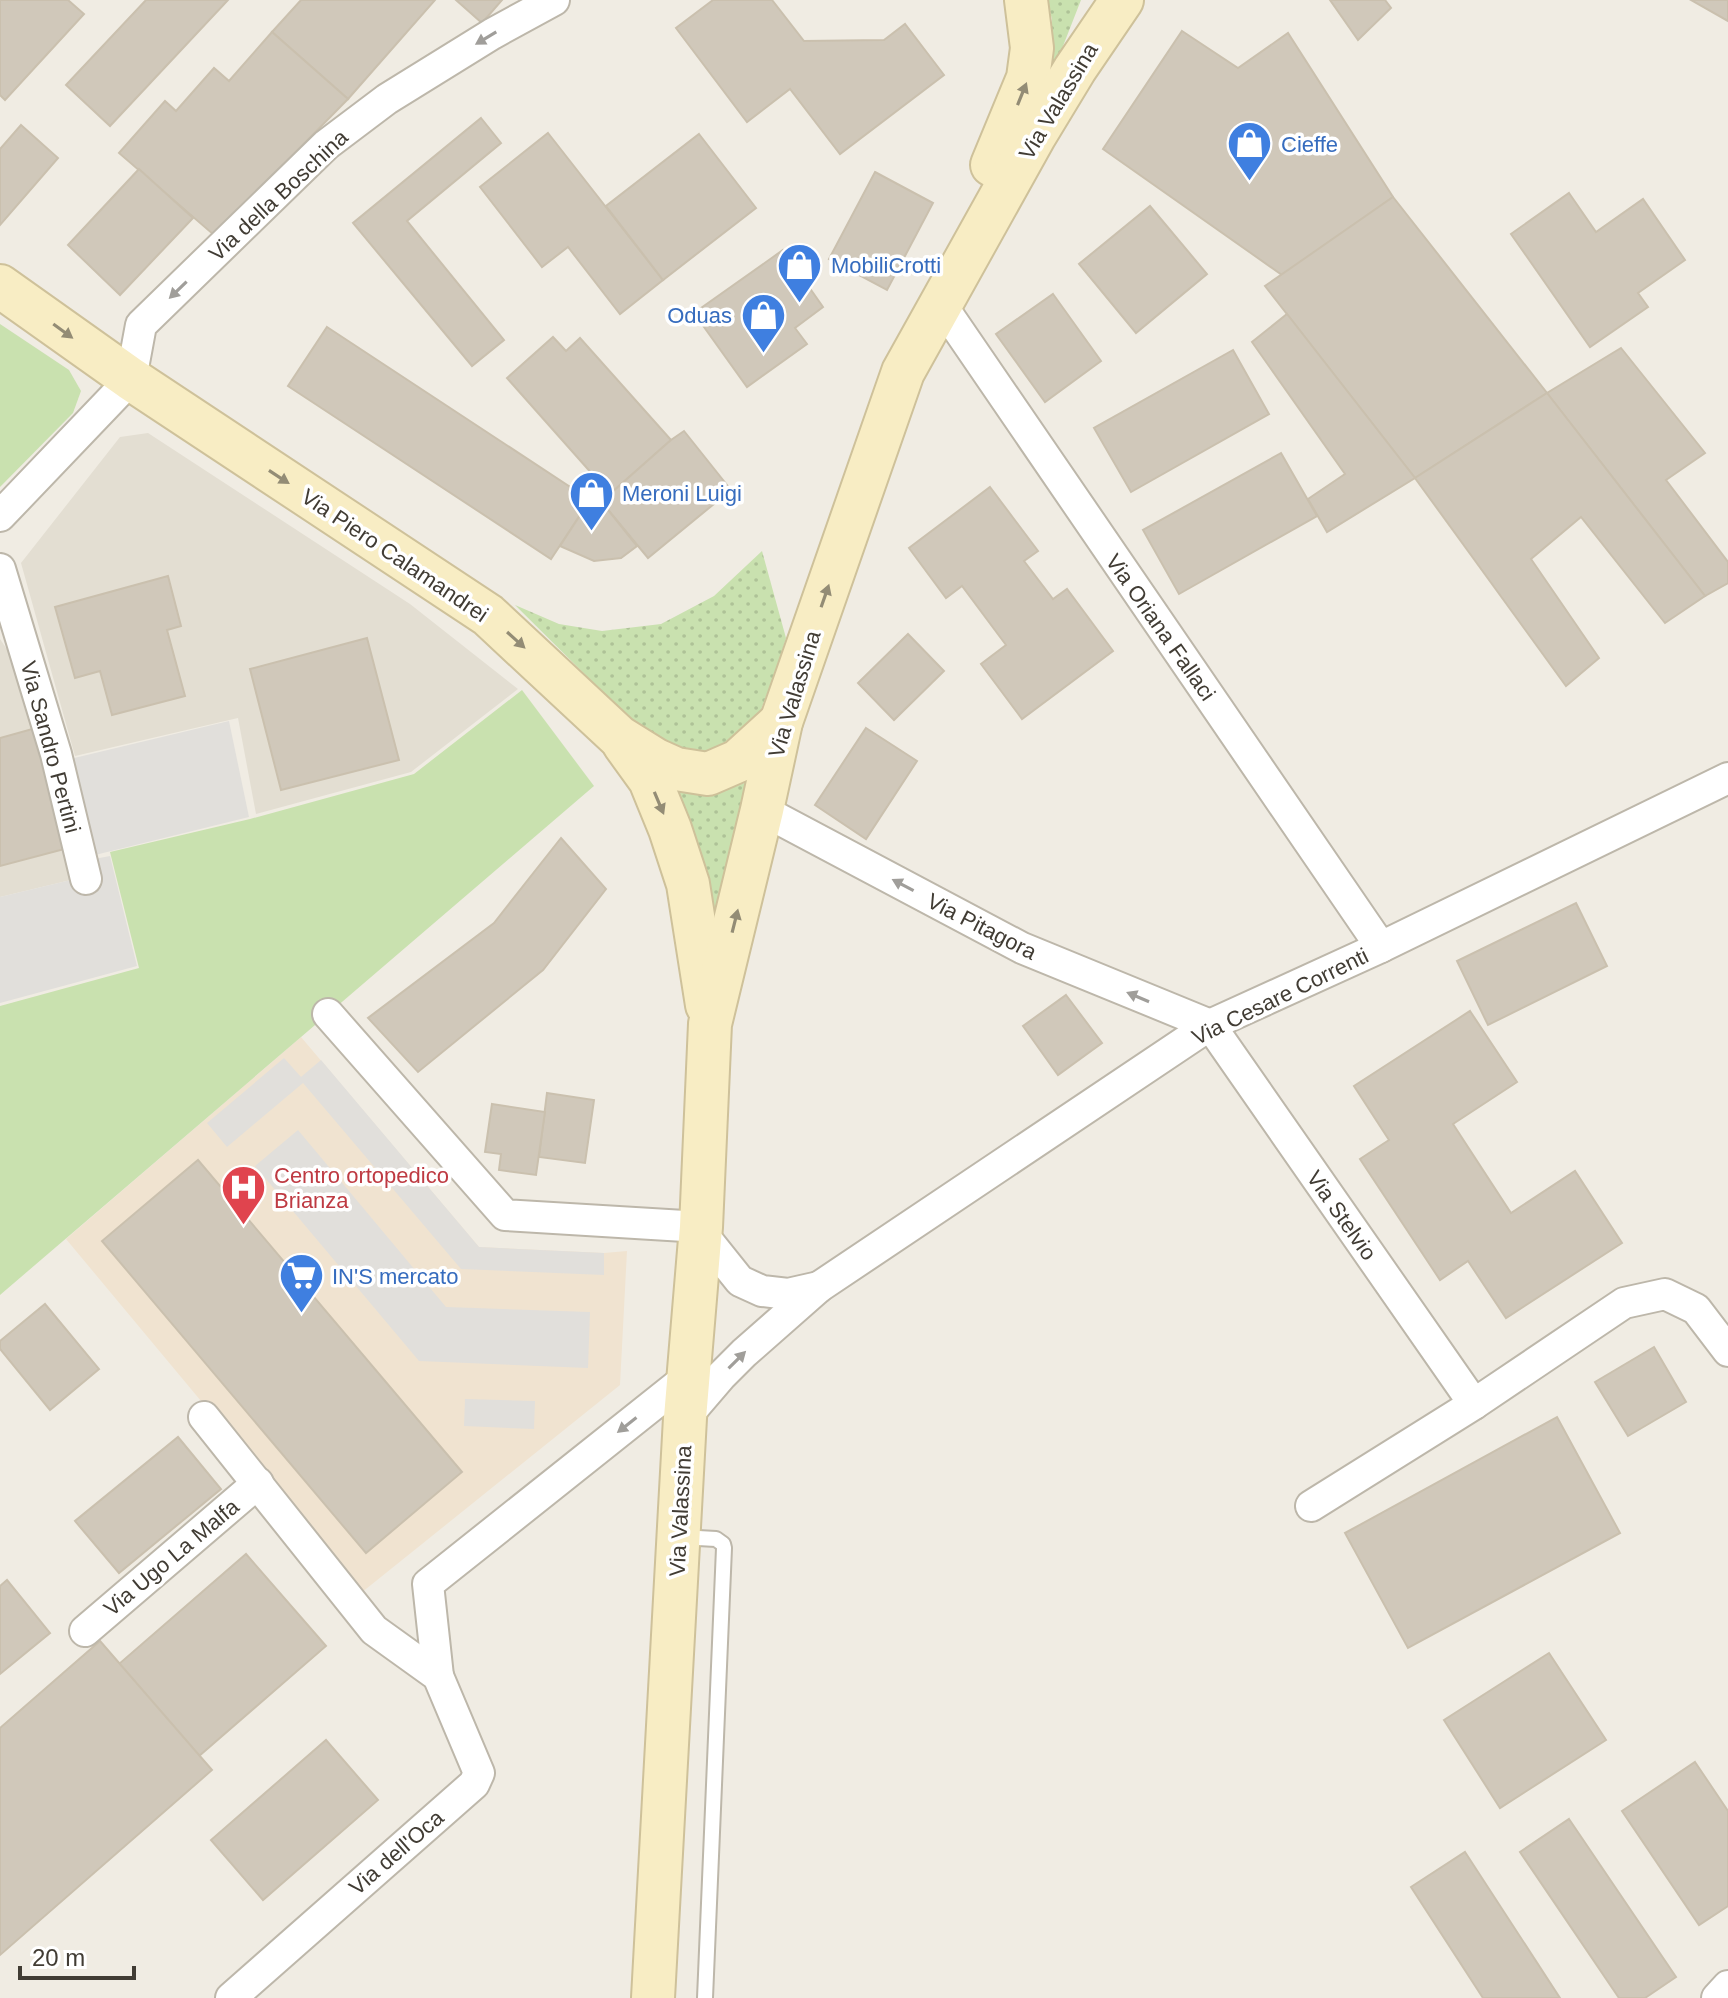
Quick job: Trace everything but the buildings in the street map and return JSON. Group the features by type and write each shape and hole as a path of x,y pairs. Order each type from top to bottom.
{"main road":[{"name":"Via Valassina","path":"653,1998 710,1024 781,722 903,372 1028,78 1032,48 1026,0"},
{"name":"Via Valassina","path":"903,372 1035,135 1122,0"},
{"name":"Via Piero Calamandrei","path":"0,286 131,379 488,615 619,737 676,769 708,774 738,761 781,722"},
{"name":"Via Valassina","path":"619,737 650,780 688,884 710,1024"}],"street":[{"name":"Via della Boschina","path":"131,379 141,325 326,145 400,91 554,0"},
{"name":"Via Oriana Fallaci","path":"942,306 1381,947"},
{"path":"0,516 131,379"},
{"name":"Via Sandro Pertini","path":"0,569 56,754 86,879"},
{"name":"Via Cesare Correnti","path":"685,1418 744,1353 819,1287 1210,1025 1381,947 1728,778"},
{"name":"Via Pitagora","path":"762,810 1022,948 1210,1025"},
{"path":"328,1014 505,1215 700,1229"},
{"name":"Via Stelvio","path":"1210,1025 1474,1404"},
{"name":"Via Cesare Correnti","path":"700,1229 740,1281 762,1291 788,1294 819,1287"},
{"path":"1311,1506 1474,1404 1624,1303 1665,1294 1696,1309 1728,1351"},
{"name":"Via dell'Oca","path":"231,1998 474,1784 479,1773 438,1676 428,1584 688,1377"},
{"name":"Via Ugo La Malfa","path":"204,1417 374,1630 438,1676"},
{"name":"Via Ugo La Malfa","path":"85,1631 258,1483"},
{"path":"1717,1998 1728,1986"}],"lane":[{"path":"678,1537 716,1539 724,1548 705,1998"}],"shaded area":[{"path":"148,433 410,604 518,689 411,772 256,814 238,718 75,756 21,563 120,437"},
{"path":"0,639 12,657 36,728 75,879 0,897"},
{"path":"229,721 249,817 95,855 70,759"},
{"path":"110,856 137,966 0,1003 0,897 75,879 94,859"},
{"path":"301,1037 479,1247 604,1253 627,1251 620,1385 361,1593 66,1239"},
{"path":"284,1058 301,1077 321,1060 479,1247 604,1253 604,1275 461,1269 303,1083 227,1147 207,1123"},
{"path":"298,1130 446,1307 590,1312 588,1368 419,1361 255,1166"},
{"path":"465,1399 535,1401 534,1429 464,1426"}],"green space":[{"path":"1047,0 1081,0 1053,66 1049,63 1052,19"},
{"path":"0,324 69,370 81,391 73,413 0,487"},
{"path":"762,551 786,638 757,720 743,735 705,755 684,755 647,736 515,605 559,624 602,631 661,624 714,596"},
{"path":"522,690 594,786 0,1295 0,1006 139,968 110,852 250,819 414,774"},
{"path":"659,780 695,792 729,789 752,780 714,941"}],"place":[{"name":"Cieffe","path":"1250,183"},
{"name":"MobiliCrotti","path":"800,304"},
{"name":"Oduas","path":"763,354"},
{"name":"Meroni Luigi","path":"591,532"},
{"name":"Centro ortopedico Brianza","path":"243,1227"},
{"name":"IN'S mercato","path":"301,1315"}]}
